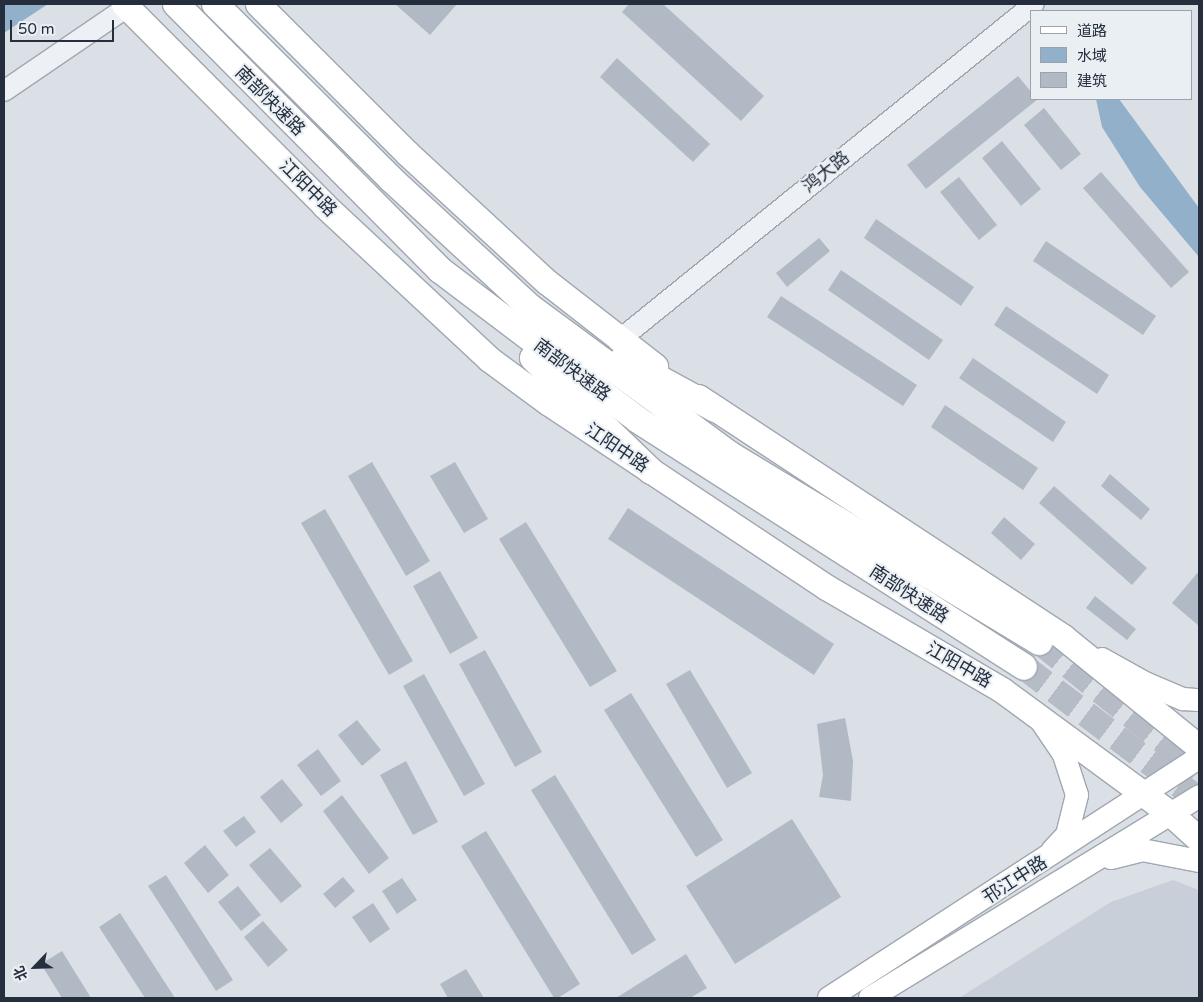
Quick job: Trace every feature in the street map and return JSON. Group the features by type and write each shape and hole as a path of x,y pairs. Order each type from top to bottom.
{"highway":[{"name":"南部快速路","path":"176,4 440,270 638,420 1024,667"},
{"name":"南部快速路","path":"215,4 391,179 531,308 729,454 1052,640"},
{"path":"440,270 651,471"},
{"path":"531,308 715,409"}],"main road":[{"path":"258,4 408,153 547,282 618,341 1052,640 1199,747"},
{"name":"江阳中路","path":"126,5 324,205 489,358 651,471 826,587 1002,690 1172,815 1199,839"},
{"path":"1052,640 1183,699 1199,700"},
{"path":"1037,715 1064,754 1076,794 1067,835 1041,864"},
{"name":"邗江中路","path":"829,998 1041,864 1199,758"},
{"name":"邗江中路","path":"870,998 1086,864 1172,815 1199,796"},
{"path":"1086,864 1142,850 1199,861"}],"street":[{"name":"鸿大路","path":"618,341 1034,4"},
{"path":"4,91 126,5"}],"shaded area":[{"path":"1173,880 1199,890 1199,998 959,998 1111,902"}],"water":[{"path":"4,4 48,4 4,33"},
{"path":"1096,100 1120,100 1199,208 1199,257 1140,187 1102,127"}],"building":[{"path":"395,4 457,4 430,35"},
{"path":"629,4 663,4 764,96 741,121 622,12"},
{"path":"617,58 710,144 693,162 600,77"},
{"path":"1018,76 1030,91 1030,100 1037,100 926,189 907,165"},
{"path":"1044,108 1081,154 1061,170 1024,125"},
{"path":"1002,141 1041,189 1021,206 982,158"},
{"path":"1101,172 1189,272 1171,288 1083,188"},
{"path":"959,177 997,225 979,240 940,192"},
{"path":"876,219 974,287 961,306 864,238"},
{"path":"819,238 830,251 787,287 776,273"},
{"path":"1046,241 1156,316 1143,335 1033,261"},
{"path":"841,270 943,340 929,360 828,290"},
{"path":"781,296 917,385 903,406 767,317"},
{"path":"1006,306 1109,375 1097,394 994,325"},
{"path":"973,358 1066,422 1053,442 959,378"},
{"path":"945,405 1038,468 1023,490 931,427"},
{"path":"372,462 430,561 406,576 348,476"},
{"path":"455,462 488,519 464,533 430,476"},
{"path":"1110,474 1150,509 1141,520 1101,486"},
{"path":"1054,486 1147,568 1132,585 1039,503"},
{"path":"628,508 834,644 814,675 608,539"},
{"path":"325,509 413,661 389,675 301,523"},
{"path":"1004,517 1035,544 1021,560 991,533"},
{"path":"526,522 617,671 590,687 499,539"},
{"path":"440,571 478,638 450,654 413,586"},
{"path":"1199,571 1199,626 1172,603"},
{"path":"1095,596 1136,629 1127,640 1086,608"},
{"path":"485,650 542,752 515,767 459,664"},
{"path":"690,670 752,773 727,788 666,684"},
{"path":"424,674 485,784 464,796 403,686"},
{"path":"631,693 723,840 696,857 604,710"},
{"path":"845,718 853,761 851,801 819,797 823,775 817,724"},
{"path":"357,720 381,750 362,766 338,735"},
{"path":"318,749 341,781 321,796 297,765"},
{"path":"406,761 438,822 413,835 380,775"},
{"path":"555,775 656,940 632,955 531,790"},
{"path":"282,779 303,805 281,823 260,797"},
{"path":"342,795 389,858 369,874 323,811"},
{"path":"244,816 256,832 236,847 223,831"},
{"path":"792,819 841,897 735,964 686,886"},
{"path":"486,831 580,984 558,998 554,998 461,846"},
{"path":"205,845 229,875 208,893 184,863"},
{"path":"270,848 302,886 281,903 249,865"},
{"path":"166,875 233,980 216,991 148,886"},
{"path":"343,877 355,891 335,908 323,894"},
{"path":"402,878 417,900 397,914 382,891"},
{"path":"238,886 261,915 241,931 218,902"},
{"path":"373,903 390,929 370,943 352,917"},
{"path":"120,913 175,998 145,998 99,927"},
{"path":"263,921 288,950 268,967 244,937"},
{"path":"62,951 91,998 62,998 41,964"},
{"path":"686,954 707,988 690,998 616,998"},
{"path":"466,969 484,998 448,998 440,984"}],"tunnel":[{"path":"1040,642 1199,770"},
{"path":"1024,667 1199,800"}]}
